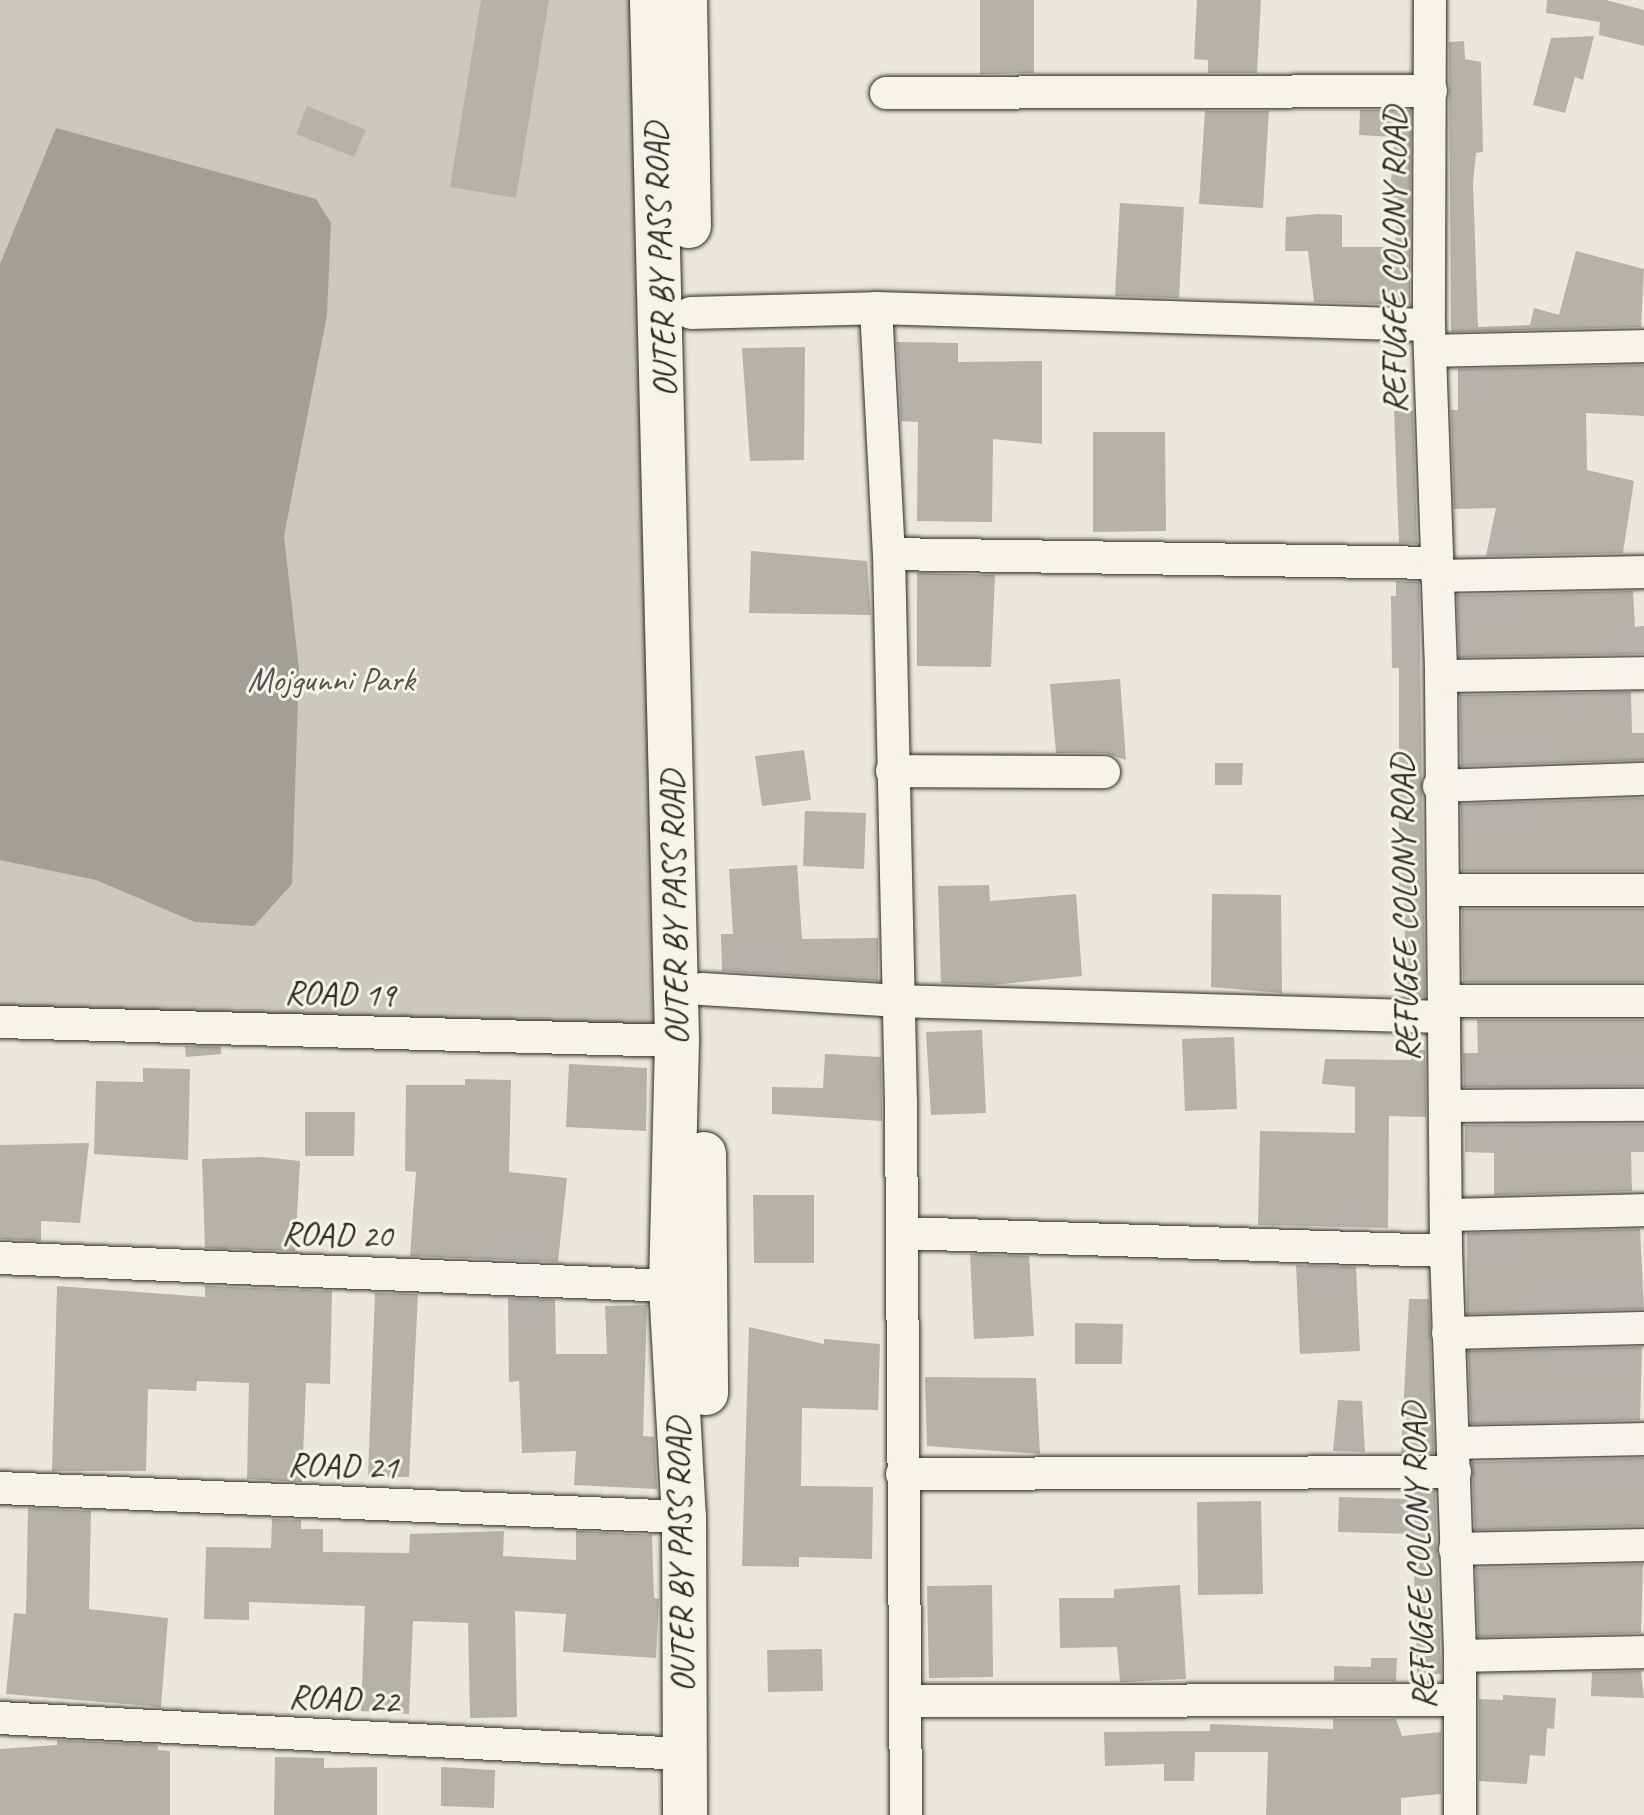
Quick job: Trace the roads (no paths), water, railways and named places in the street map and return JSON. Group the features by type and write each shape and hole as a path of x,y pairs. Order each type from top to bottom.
{"main road":[{"name":"OUTER BY PASS ROAD","path":"652,0 677,1041 671,1286 684,1517 685,1815"},
{"name":"OUTER BY PASS ROAD","path":"685,0 712,1815"}],"street":[{"name":"REFUGEE COLONY ROAD","path":"1430,0 1430,338 1441,676 1439,786 1443,890 1446,1251 1460,1656 1460,1815"},
{"path":"886,93 1431,91"},
{"path":"691,313 876,308 1430,338 1644,346"},
{"path":"876,308 889,554 902,1233 906,1815"},
{"path":"889,554 1644,572"},
{"path":"1441,676 1644,673"},
{"path":"892,771 1104,772"},
{"path":"1439,786 1644,779"},
{"path":"1443,890 1644,890"},
{"path":"702,989 896,1001 1444,1009 1644,1001"},
{"name":"ROAD 19","path":"0,1022 677,1041"},
{"path":"1445,1106 1644,1105"},
{"path":"1446,1215 1644,1210"},
{"path":"902,1233 1446,1251"},
{"name":"ROAD 20","path":"0,1258 671,1286"},
{"path":"1448,1333 1644,1328"},
{"path":"902,1474 1454,1457 1644,1439"},
{"name":"ROAD 21","path":"0,1488 684,1517"},
{"path":"1455,1549 1644,1545"},
{"path":"1460,1656 1644,1652"},
{"path":"907,1701 1460,1700"},
{"name":"ROAD 22","path":"0,1718 683,1754"}],"park label":[{"name":"Mojgunni Park","path":"331,680"}]}
